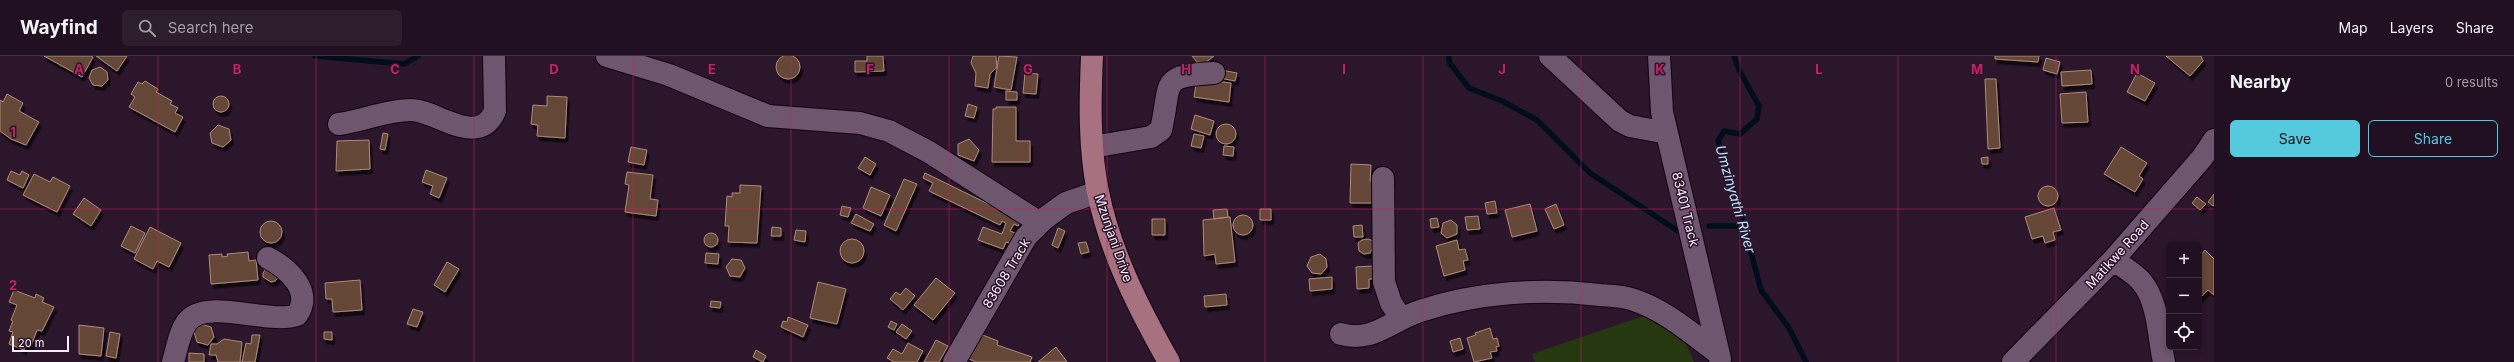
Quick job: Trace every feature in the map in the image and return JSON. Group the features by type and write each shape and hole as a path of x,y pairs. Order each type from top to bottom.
{"main road":[{"name":"Mzunjani Drive","path":"1092,56 1092,147 1098,192 1106,223 1142,315 1169,362"}],"street":[{"path":"339,124 410,110 423,111 460,128 485,123 491,118 495,111 494,56"},
{"path":"607,56 669,75 768,116 860,123 889,131 929,152 1040,223"},
{"path":"1550,56 1620,121 1630,126 1667,133"},
{"name":"83401 Track","path":"1659,56 1662,112 1720,357"},
{"path":"1092,147 1151,137 1161,130 1167,90 1171,81 1178,76 1188,74 1214,74"},
{"name":"Matikwe Road","path":"2013,362 2113,260 2202,158 2214,140"},
{"path":"1382,178 1384,282 1391,303 1401,318"},
{"name":"83608 Track","path":"954,362 1026,238 1040,223 1066,203 1098,192"},
{"path":"173,362 182,331 188,320 198,315 212,310 282,318 297,315 302,300 298,284 283,266 268,258"},
{"path":"2113,260 2140,279 2144,285 2156,316 2164,362"},
{"path":"1341,334 1354,338 1373,335 1401,318 1420,310 1468,299 1499,294 1570,292 1633,299 1655,309 1720,357"}],"green space":[{"path":"1670,307 1694,362 1535,362 1532,354"}],"building":[{"path":"788,55 797,58 800,67 797,76 788,79 779,76 776,67 779,58"},
{"path":"44,56 91,56 93,57 82,77"},
{"path":"96,56 127,56 117,71"},
{"path":"867,56 883,56 884,71 855,72 855,61 867,61"},
{"path":"973,56 996,56 997,67 990,74 988,88 975,86 976,73 971,63"},
{"path":"999,56 1017,57 1011,90 994,87"},
{"path":"1192,56 1214,56 1205,63 1197,62"},
{"path":"1995,56 2039,56 2038,62 1995,59"},
{"path":"2166,56 2201,56 2203,61 2190,76"},
{"path":"2046,58 2060,62 2057,74 2043,70"},
{"path":"100,67 107,72 108,80 102,86 93,85 89,78 92,70"},
{"path":"1221,70 1237,73 1235,81 1220,78"},
{"path":"2091,70 2092,84 2062,86 2061,72"},
{"path":"1025,73 1038,74 1036,94 1023,93"},
{"path":"2137,73 2155,83 2145,101 2127,92"},
{"path":"1197,79 1231,83 1229,102 1194,97"},
{"path":"1985,79 1996,79 2000,148 1988,149"},
{"path":"145,81 158,89 156,92 172,101 170,104 178,108 175,113 183,117 175,132 129,107 135,97 131,94 138,82 142,84"},
{"path":"1006,91 1017,92 1017,100 1006,100"},
{"path":"2086,92 2088,122 2062,123 2060,94"},
{"path":"7,94 23,103 19,111 39,122 26,145 11,139 0,131 0,100 3,102"},
{"path":"218,96 224,96 229,101 227,110 224,112 218,112 213,107 213,101"},
{"path":"547,96 567,97 565,138 537,136 538,125 531,124 533,105 547,106"},
{"path":"968,104 977,107 974,118 965,116"},
{"path":"996,107 1016,107 1016,141 1030,141 1030,162 992,162 993,109 996,109"},
{"path":"1195,115 1214,121 1210,135 1191,129"},
{"path":"1226,124 1233,127 1236,134 1233,141 1226,144 1219,141 1216,134 1219,127"},
{"path":"218,125 229,129 231,140 223,147 212,143 210,133"},
{"path":"383,133 388,134 385,150 380,149"},
{"path":"1194,134 1204,136 1201,148 1191,146"},
{"path":"969,139 979,150 974,161 958,155 958,144"},
{"path":"369,140 370,169 336,171 337,141"},
{"path":"1224,146 1234,147 1233,156 1223,155"},
{"path":"631,147 647,150 644,165 628,162"},
{"path":"2121,147 2147,163 2139,176 2143,179 2135,192 2104,174"},
{"path":"865,157 876,164 870,175 858,168"},
{"path":"1988,157 1988,164 1982,164 1981,158"},
{"path":"1351,164 1371,165 1370,181 1374,181 1373,203 1350,203"},
{"path":"426,170 447,178 439,198 430,194 433,186 422,182"},
{"path":"11,171 20,175 22,171 29,175 23,188 7,180"},
{"path":"627,172 653,175 650,199 658,200 656,216 625,212 629,185 625,184"},
{"path":"925,173 1021,220 1018,226 1014,224 1010,231 1015,233 1011,244 1006,242 1003,249 978,240 983,227 1002,234 1006,223 1002,221 1000,225 929,191 933,183 923,178"},
{"path":"34,174 50,182 53,177 70,186 57,212 23,195"},
{"path":"904,179 917,184 896,231 884,225"},
{"path":"740,185 761,186 757,243 728,242 729,226 725,226 727,196 732,197 732,193 740,193"},
{"path":"2044,186 2052,186 2058,192 2058,200 2052,206 2044,206 2038,200 2038,192"},
{"path":"871,187 890,195 881,216 863,208"},
{"path":"2214,194 2214,205 2213,206 2208,202"},
{"path":"2197,197 2206,204 2200,210 2192,203"},
{"path":"84,198 101,210 91,226 73,214"},
{"path":"1495,201 1497,213 1487,214 1485,203"},
{"path":"1530,204 1537,231 1512,237 1505,210"},
{"path":"1556,204 1564,225 1554,229 1545,209"},
{"path":"842,206 851,208 848,217 840,215"},
{"path":"2054,208 2061,230 2053,232 2055,240 2045,243 2043,236 2032,239 2025,217"},
{"path":"1227,209 1228,217 1214,219 1213,210"},
{"path":"1260,209 1271,209 1271,220 1260,220"},
{"path":"856,214 874,224 870,231 851,223"},
{"path":"1243,215 1250,218 1253,225 1250,232 1243,235 1236,232 1233,225 1236,218"},
{"path":"1478,216 1480,229 1467,230 1465,217"},
{"path":"1230,217 1235,262 1216,264 1215,254 1204,256 1203,220"},
{"path":"1437,218 1439,227 1431,228 1430,219"},
{"path":"1152,219 1165,219 1165,235 1152,235"},
{"path":"1451,220 1457,225 1457,234 1447,238 1441,233 1443,223"},
{"path":"271,221 279,224 282,232 279,240 271,243 263,240 260,232 263,224"},
{"path":"1362,225 1363,237 1354,237 1353,226"},
{"path":"131,226 145,233 135,253 121,246"},
{"path":"150,227 181,243 169,267 157,261 153,269 134,259"},
{"path":"772,227 781,228 781,236 771,236"},
{"path":"1058,228 1065,231 1058,248 1052,245"},
{"path":"796,230 806,231 805,242 794,240"},
{"path":"711,233 716,235 718,240 716,245 711,247 706,245 704,240 706,235"},
{"path":"852,239 861,242 864,251 861,260 852,263 843,260 840,251 843,242"},
{"path":"1368,239 1376,242 1370,253 1364,254 1359,251 1358,243 1362,240"},
{"path":"1457,240 1459,250 1465,249 1468,260 1463,261 1465,270 1444,276 1436,246"},
{"path":"1086,242 1089,252 1081,254 1078,243"},
{"path":"2205,250 2214,259 2214,295 2208,290 2202,296 2202,254"},
{"path":"248,252 249,261 256,260 258,280 211,284 209,255 222,254 222,257 228,256 227,254"},
{"path":"706,253 719,254 718,264 705,263"},
{"path":"1320,254 1326,259 1327,267 1321,274 1312,273 1307,266 1311,257"},
{"path":"732,259 741,260 745,268 740,277 730,276 726,267"},
{"path":"447,262 459,269 445,292 434,285"},
{"path":"268,266 278,278 275,281 271,282 263,277 263,273"},
{"path":"1373,266 1374,279 1369,279 1369,288 1357,289 1356,267"},
{"path":"1332,277 1332,289 1310,291 1309,279"},
{"path":"936,278 955,293 933,320 914,305"},
{"path":"360,280 362,310 333,312 332,299 326,299 325,283"},
{"path":"818,282 846,289 837,324 810,318"},
{"path":"906,288 915,296 903,310 890,299 896,292 900,295"},
{"path":"14,290 35,298 36,294 44,298 42,302 54,307 42,331 37,330 31,346 26,344 24,350 9,344 13,332 9,331 13,321 11,320 17,305 9,302"},
{"path":"1226,294 1227,305 1205,307 1204,296"},
{"path":"711,301 721,302 720,308 710,307"},
{"path":"413,309 423,312 417,327 407,324"},
{"path":"788,317 808,325 803,337 781,327 783,321 787,322"},
{"path":"891,321 897,324 894,330 888,327"},
{"path":"201,324 211,327 214,337 208,345 197,342 194,332"},
{"path":"902,324 912,331 906,339 896,332"},
{"path":"79,325 104,328 101,356 79,354"},
{"path":"1490,328 1493,339 1497,338 1499,346 1496,347 1497,351 1490,352 1492,358 1474,362 1467,338 1476,335 1475,333"},
{"path":"110,332 120,334 116,358 106,356"},
{"path":"324,332 332,332 332,340 324,339"},
{"path":"980,334 998,341 997,345 1032,357 1030,362 976,362 969,359"},
{"path":"252,335 260,335 255,362 242,362 246,343 251,344"},
{"path":"1460,338 1463,349 1453,352 1450,341"},
{"path":"224,339 242,342 240,362 218,362 216,355 209,355 211,344 217,344"},
{"path":"936,340 948,346 939,362 924,362"},
{"path":"908,343 923,351 917,362 894,362 887,358 893,349 902,354"},
{"path":"1056,347 1067,362 1038,362"},
{"path":"756,350 766,356 763,362 753,357"},
{"path":"189,353 204,354 204,362 189,362"}],"waterway":[{"path":"315,56 404,64 418,56"},
{"path":"1449,56 1449,62 1469,88 1502,101 1537,120 1590,173 1681,233"},
{"name":"Umzinyathi River","path":"1734,56 1739,70 1759,106 1757,119 1740,134 1724,131 1718,141 1740,211 1761,290 1789,328 1806,362"},
{"path":"1709,226 1744,226"}]}
